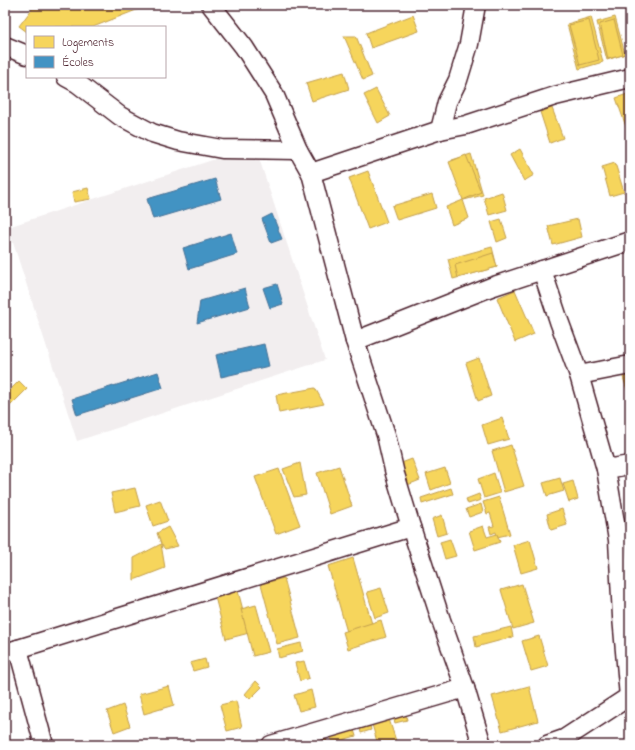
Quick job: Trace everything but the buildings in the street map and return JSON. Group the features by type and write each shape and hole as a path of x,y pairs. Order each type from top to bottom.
{"street":[{"path":"211,5 244,47 274,94 298,150 311,173 355,342 386,435 395,474 440,620 465,688 482,745"},
{"path":"440,130 447,102 458,80 469,44 476,5"},
{"path":"5,46 26,55"},
{"path":"68,78 77,83 120,116 152,133 222,149 298,150"},
{"path":"311,173 440,130 466,125 555,96 630,78"},
{"path":"355,342 491,287 630,240"},
{"path":"542,270 579,375 606,469 618,540 622,616 629,697 564,739 547,745"},
{"path":"579,375 630,365"},
{"path":"606,469 630,465"},
{"path":"44,745 11,651 411,527"},
{"path":"270,745 465,688"}],"shaded area":[{"path":"255,146 325,360 77,441 8,227"}]}
